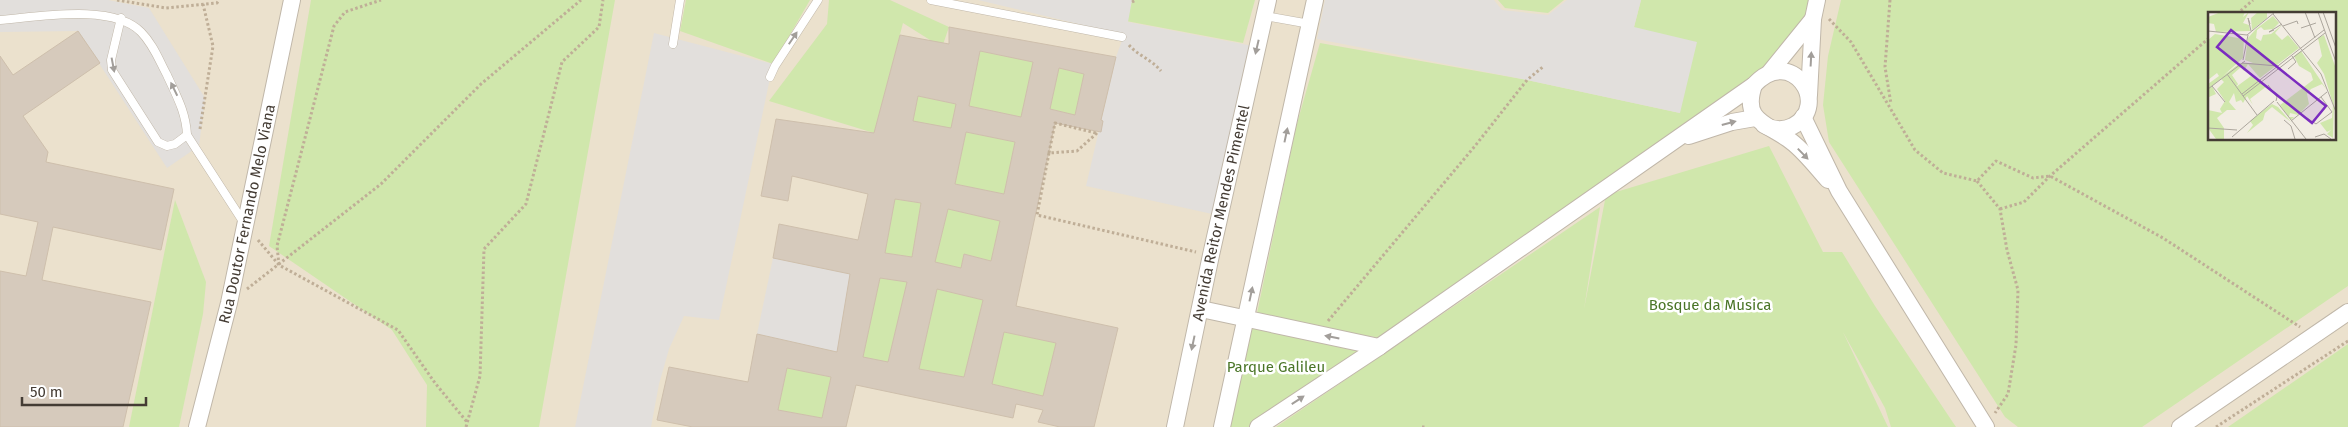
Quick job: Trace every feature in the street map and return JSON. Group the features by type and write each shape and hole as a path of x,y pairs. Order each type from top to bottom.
{"street":[{"name":"Rua Doutor Fernando Melo Viana","path":"198,427 246,226 292,0"},
{"name":"Avenida Reitor Mendes Pimentel","path":"1175,427 1268,0"},
{"path":"1222,427 1315,0"},
{"path":"1770,72 1815,8"},
{"path":"1754,85 1750,96 1750,108 1760,121 1772,129 1790,128 1803,117 1809,98 1815,8"},
{"path":"1258,427 1379,347 1754,85 1761,77 1770,72 1791,73 1800,79 1806,88 1809,98"},
{"path":"1803,117 1839,191 1989,423"},
{"path":"1671,143 1732,122 1760,121 1789,139 1839,191"},
{"path":"1201,309 1379,347"},
{"path":"2180,427 2348,312"}],"lane":[{"path":"673,44 680,0"},
{"path":"770,78 775,66 818,0"},
{"path":"932,0 1122,37"},
{"path":"0,20 80,14 121,18 141,32 153,47 183,108 187,121 187,135 246,226"},
{"path":"1265,16 1310,24"},
{"path":"121,18 110,60 112,70 158,142 167,146 175,144 187,135"}],"path":[{"path":"117,0 166,8 216,3 219,0"},
{"path":"279,265 277,246 334,26 345,12 381,0"},
{"path":"229,303 381,184 481,84 581,0"},
{"path":"467,425 480,376 484,249 526,204 562,62 599,27 604,0"},
{"path":"1132,2 1136,0"},
{"path":"1890,0 1885,67 1891,107"},
{"path":"2239,12 2253,0"},
{"path":"196,150 213,46 203,4"},
{"path":"1815,8 1851,42 1915,150 1943,173 1977,181 2000,209 2007,250 2018,290 2016,344 2008,394 1989,423"},
{"path":"1122,37 1134,50 1153,61 1162,71"},
{"path":"2000,209 2024,202 2050,176 2208,39"},
{"path":"1317,334 1475,146 1527,80 1544,66"},
{"path":"1049,153 1077,151 1097,133 1055,124 1049,153 1037,215 1211,255"},
{"path":"1977,181 1996,161 2033,178 2050,176 2163,238 2313,335"},
{"path":"246,226 279,265 398,330 467,425"},
{"path":"2216,427 2348,341"},
{"path":"1422,427 1427,427"}],"shaded area":[{"path":"0,0 2348,0 2348,427 0,427"},
{"path":"0,0 108,0 149,8 205,98 199,146 167,168 78,31 0,32"},
{"path":"978,0 1132,0 1128,22 1258,47 1221,216 1086,186 1116,57 1124,35"},
{"path":"1325,0 1494,0 1502,10 1548,15 1567,0 1641,0 1634,27 1697,42 1680,113 1527,80 1317,39"},
{"path":"654,33 773,64 719,320 684,316 669,349 659,384 651,427 575,427"},
{"path":"773,258 850,274 837,352 757,334"}],"green space":[{"path":"311,0 615,0 539,427 426,427 427,385 392,330 269,246"},
{"path":"686,0 810,0 773,64 680,31"},
{"path":"829,0 890,0 949,27 938,59 930,40 903,23 874,133 769,101 827,24"},
{"path":"1132,0 1255,0 1243,43 1126,21"},
{"path":"1498,0 1564,0 1548,13 1505,8"},
{"path":"1641,0 1812,0 1809,19 1765,68 1383,338 1256,318 1296,127 1320,43 1527,80 1680,113 1634,27"},
{"path":"1841,0 2348,0 2348,286 2142,427 2018,427 2005,417 1829,142 1823,105 1828,56"},
{"path":"980,51 1033,62 1021,117 969,106"},
{"path":"1059,68 1084,74 1075,115 1050,109"},
{"path":"918,96 956,104 951,129 913,121"},
{"path":"966,132 1015,142 1004,194 955,184"},
{"name":"Bosque da Música","path":"1769,146 1823,252 1842,252 1875,306 1956,427 1891,427 1885,408 1843,332 1888,427 1276,427 1600,207 1584,309 1606,195"},
{"path":"895,199 921,203 912,257 885,253"},
{"path":"175,200 206,282 203,314 179,427 129,427"},
{"path":"948,209 1000,221 991,261 964,254 961,268 935,262"},
{"path":"880,278 907,282 888,362 863,357"},
{"path":"937,289 983,300 964,377 919,369"},
{"name":"Parque Galileu","path":"1246,318 1379,347 1258,427 1222,427"},
{"path":"1004,332 1056,343 1043,396 992,384"},
{"path":"2348,344 2348,427 2228,427"},
{"path":"787,368 831,377 822,418 778,410"}],"building":[{"path":"949,27 1116,57 1101,120 1103,121 1101,132 1055,123 1016,306 1118,328 1094,427 1060,427 1038,422 1043,410 1016,404 1013,418 856,385 846,427 693,427 657,420 669,367 748,382 757,334 837,352 850,274 773,258 779,224 858,240 868,194 792,176 788,201 761,196 776,119 874,133 900,35 949,44","holes":["980,51 1033,62 1021,117 969,106","1059,68 1084,74 1075,115 1050,109","918,96 956,104 951,128 913,121","966,132 1015,142 1004,194 955,184","895,199 921,203 912,257 885,253","948,209 1000,221 991,261 964,254 961,268 935,262","880,278 907,282 888,362 863,357","937,289 983,300 964,377 919,369","1004,332 1056,343 1043,396 992,384","787,368 831,377 822,418 778,410"]},
{"path":"78,31 100,63 23,116 48,152 46,162 174,189 161,250 53,227 42,280 151,302 123,427 0,427 0,271 26,276 38,222 0,214 0,56 13,75"}]}
